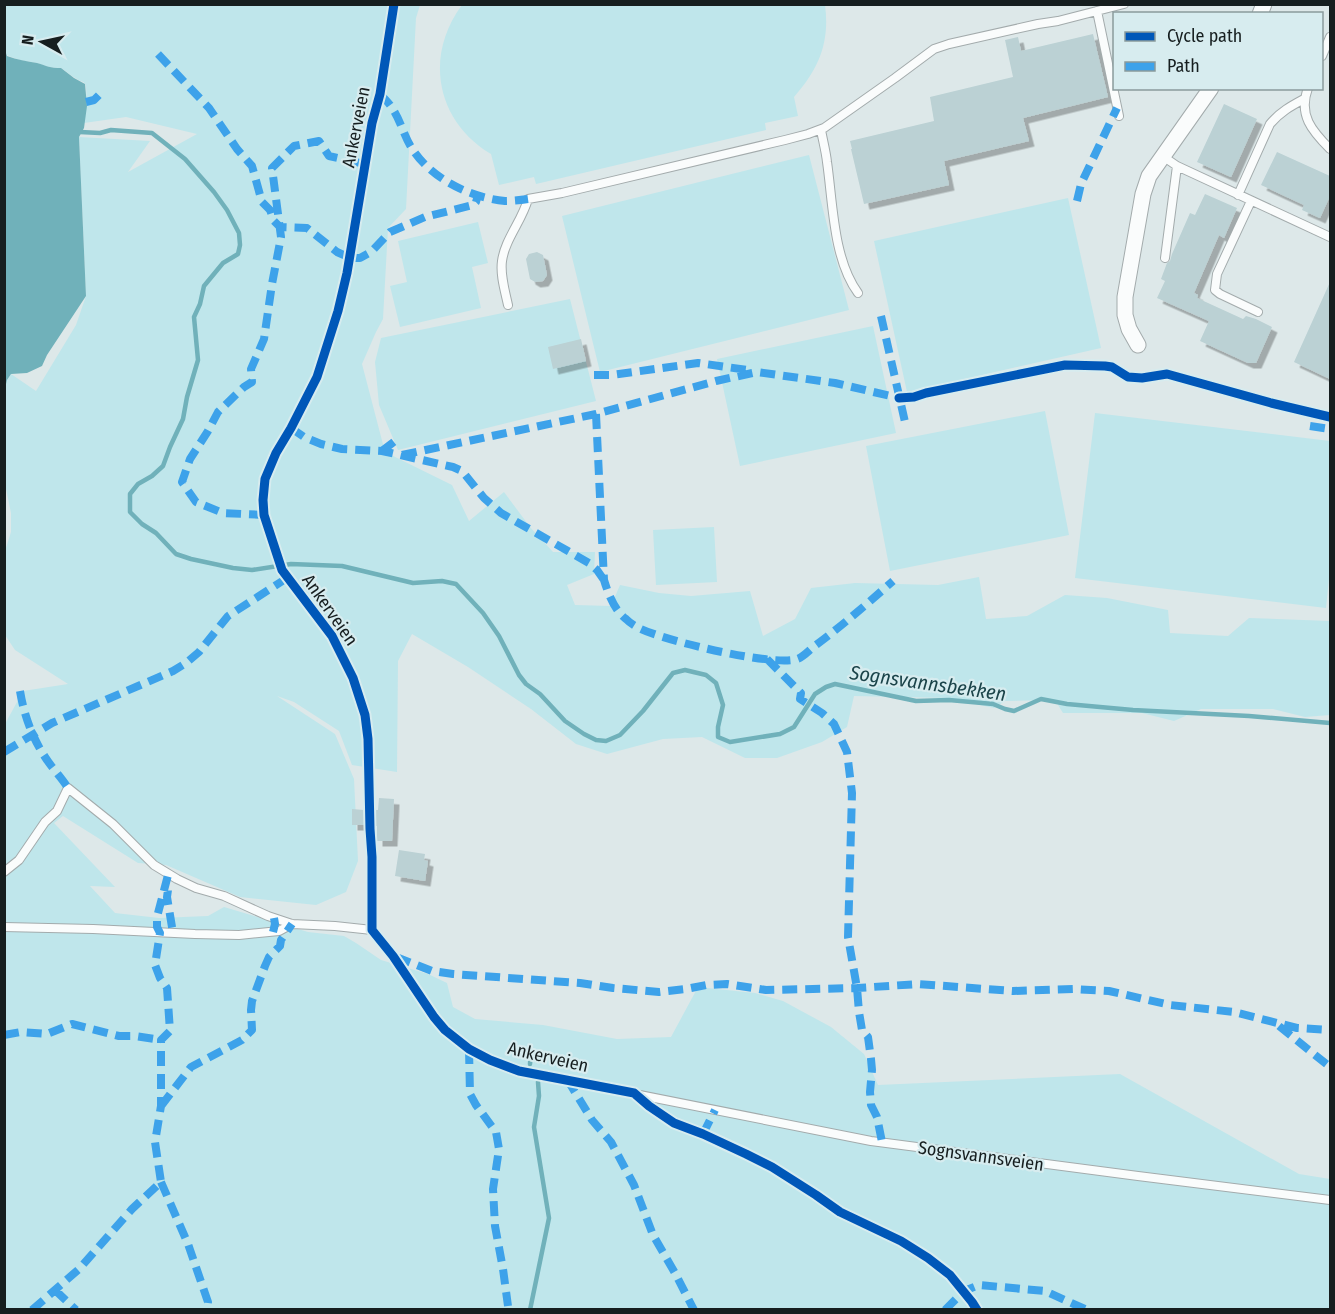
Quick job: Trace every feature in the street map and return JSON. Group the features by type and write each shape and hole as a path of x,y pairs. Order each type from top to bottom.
{"street":[{"path":"1138,345 1128,329 1125,297 1143,194 1149,176 1164,158 1210,90"}],"lane":[{"name":"Ankerveien","path":"394,4 380,94 372,123 347,273 338,311 317,376 276,453 265,479 264,515 281,566 332,636 353,678 364,715 368,739 372,930 393,956 434,1017 469,1049 519,1071 634,1093"},
{"path":"508,305 501,269 502,261 506,245 528,199 562,193 821,130 934,49 1124,4"},
{"path":"1097,11 1113,87"},
{"path":"1323,54 1330,37"},
{"path":"1114,90 1119,116"},
{"path":"1307,90 1304,99 1310,126 1330,149"},
{"path":"1238,195 1270,124 1278,114 1304,99"},
{"path":"821,130 835,226 850,282 858,293"},
{"path":"1164,158 1330,237"},
{"path":"1165,258 1177,166"},
{"path":"1251,201 1217,274 1215,290 1258,312"},
{"path":"4,872 18,860 45,822 57,811 68,788 113,824 142,854 168,874 196,888 224,896 292,924 372,930"},
{"path":"4,927 239,934 279,931 292,924"},
{"name":"Sognsvannsveien","path":"634,1093 872,1141 1330,1200"}],"shaded area":[{"path":"5,5 420,5 416,18 406,209 388,228 383,319 362,364 385,452 452,485 469,521 504,492 530,527 553,552 595,552 594,574 567,585 575,605 611,606 620,585 659,593 691,596 750,591 763,636 795,619 811,588 855,583 938,585 979,577 986,619 1027,616 1065,595 1107,598 1168,610 1170,633 1228,636 1249,618 1330,621 1330,715 1305,717 1273,709 1201,709 1174,721 1142,713 1063,713 1055,700 1005,701 994,708 948,698 854,696 847,727 822,742 777,758 745,758 702,737 663,739 607,754 576,744 531,709 468,667 412,634 398,661 397,772 352,765 339,731 294,702 277,696 335,734 354,779 358,861 346,892 316,905 240,897 166,865 138,863 63,816 54,823 115,887 90,886 115,913 159,918 208,916 224,907 308,932 344,936 381,960 428,974 447,983 453,1007 475,1019 543,1025 617,1039 671,1037 698,987 755,993 783,1001 831,1027 864,1054 878,1085 1120,1074 1299,1174 1330,1179 1330,1309 5,1309 5,724 23,691 68,684 15,650 5,635 5,551 11,532 11,513 4,471 4,388 11,374 36,391 76,325 86,296 79,137 150,141 128,172 197,134 126,117 84,123 86,87 84,82 61,68 48,67 7,55 4,50"},
{"path":"462,5 825,5 826,31 816,65 794,97 798,116 765,123 766,130 536,184 534,177 499,185 491,154 472,140 458,124 448,106 442,86 440,66 443,45 450,25"},
{"path":"5,50 7,56 61,68 85,84 87,106 84,128 79,137 86,296 42,366 27,373 11,374 5,388"},
{"path":"809,155 849,310 600,372 562,216"},
{"path":"1068,198 1101,348 907,392 874,241"},
{"path":"478,222 488,263 472,267 481,308 400,327 390,286 407,282 398,241"},
{"path":"570,299 596,401 398,450 379,405 375,362 381,338"},
{"path":"873,326 896,433 740,466 717,359"},
{"path":"1045,411 1069,535 890,571 866,446"},
{"path":"1095,413 1330,441 1330,569 1326,608 1075,578"},
{"path":"714,527 717,582 656,585 653,530"}],"building":[{"path":"1093,34 1108,97 1023,118 1029,141 944,161 949,185 864,204 850,141 934,121 930,97 1013,77 1005,40 1018,37 1021,51"},
{"path":"1224,104 1257,119 1231,177 1197,162"},
{"path":"1277,152 1330,176 1330,196 1320,218 1302,210 1304,205 1261,185"},
{"path":"1205,194 1237,208 1224,238 1219,235 1194,293 1198,295 1197,298 1243,319 1246,316 1272,327 1256,363 1248,363 1200,341 1209,321 1157,298 1165,281 1161,279 1167,263 1170,261 1190,213 1195,215"},
{"path":"537,252 543,255 547,275 543,281 535,282 530,279 526,259 529,254"},
{"path":"1330,282 1330,379 1294,362"},
{"path":"581,339 586,361 553,369 548,347"},
{"path":"379,798 394,799 392,841 377,841 376,810 378,810"},
{"path":"352,809 364,810 364,825 352,825"},
{"path":"399,850 425,854 424,860 428,861 425,881 395,876"}],"waterway":[{"name":"Sognsvannsbekken","path":"80,132 100,133 111,130 152,133 185,159 214,192 239,233 238,254 223,263 204,286 194,317 198,360 183,419 163,466 138,484 130,494 130,512 156,533 176,554 233,568 252,570 291,564 342,566 413,583 442,581 456,584 483,613 526,684 540,694 565,721 596,740 606,741 620,735 643,711 673,673 685,670 706,675 716,683 723,705 718,737 730,742 780,734 794,727 815,694 835,684 916,701 949,700 993,704 1014,711 1041,699 1067,704 1133,710 1330,723"},
{"path":"530,1064 531,1051"},
{"path":"530,1310 549,1218 534,1127 539,1096 538,1082"}],"marked path":[{"path":"158,54 209,108 237,149 252,166 262,202 270,210 274,221 280,227 307,228 337,252 350,258 360,258 371,252 390,232 425,217 473,205 478,195"},
{"path":"86,102 94,100 103,91"},
{"path":"380,94 395,113 413,150 441,178 479,196 505,201 528,199"},
{"path":"1077,201 1081,184 1117,108"},
{"path":"264,515 223,513 196,502 182,482 190,459 218,412 252,382 251,369 264,339 281,237 272,168 294,146 319,141 329,156 365,164"},
{"path":"881,316 905,422"},
{"path":"594,375 612,375 698,363 748,370"},
{"path":"402,455 596,414 757,372 835,383 899,398"},
{"path":"596,414 604,580 618,611 636,626 668,639 717,651 765,659 797,659 846,622 893,581"},
{"path":"1310,426 1330,429"},
{"path":"291,428 304,437 321,444 342,449 382,451 462,471 484,498 501,513 589,563 604,580"},
{"path":"382,451 400,437"},
{"path":"4,752 52,723 173,671 199,652 228,616 287,578"},
{"path":"767,659 801,693 800,699 834,724 847,752 852,793 848,937 862,1030 868,1037 872,1070 871,1105 877,1117 882,1142"},
{"path":"20,691 32,734 68,788"},
{"path":"32,1310 79,1269 132,1209 161,1182 155,1142 161,1106 161,1040 170,1031 167,988 155,965 160,933 157,927 157,917 168,875"},
{"path":"168,890 167,897 173,933"},
{"path":"273,932 274,918"},
{"path":"161,1106 191,1067 242,1040 252,1030 252,1001 265,966 269,957 280,946 281,940 292,924"},
{"path":"396,957 432,971 453,974 580,983 659,992 727,984 766,990 918,984 1013,991 1074,989 1109,991 1170,1005 1234,1012 1297,1028 1330,1030"},
{"path":"4,1035 21,1032 47,1034 72,1024 119,1036 161,1040"},
{"path":"1279,1026 1330,1067"},
{"path":"469,1049 470,1094 496,1132 499,1149 493,1189 495,1226 508,1306"},
{"path":"567,1079 592,1120 611,1142 634,1185 653,1235 694,1310"},
{"path":"703,1134 715,1110"},
{"path":"161,1182 188,1244 208,1302 207,1310"},
{"path":"945,1310 964,1291 979,1285 1045,1291 1087,1310"},
{"path":"55,1290 76,1310"}],"cycle path":[{"path":"394,4 380,94 372,123 347,273 338,311 317,377 276,453 265,479 263,500 264,515 282,570 332,636 353,678 365,715 368,739 372,857 372,930 393,956 434,1017 445,1030 469,1049 519,1071 634,1093 674,1123 703,1134 772,1167 840,1212 901,1241 928,1258 950,1275 977,1310"},
{"path":"899,398 914,397 1065,365 1105,366 1112,367 1128,377 1142,378 1167,374 1330,417"}]}
